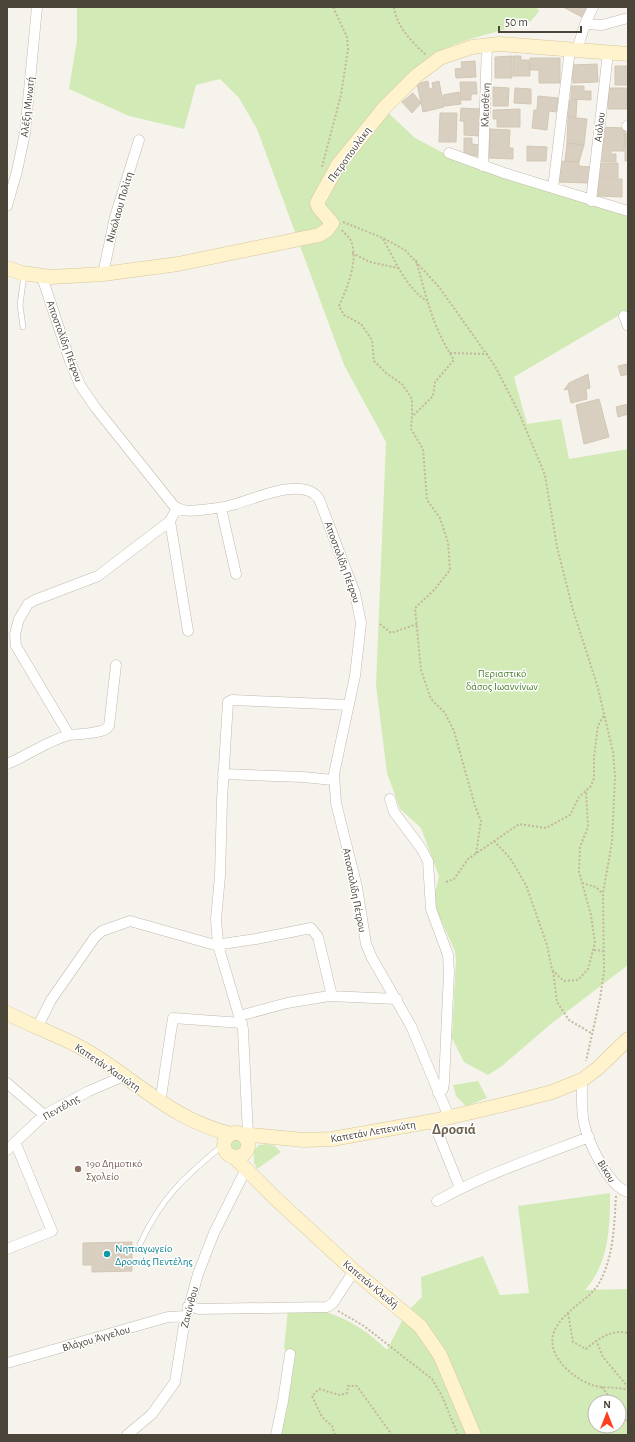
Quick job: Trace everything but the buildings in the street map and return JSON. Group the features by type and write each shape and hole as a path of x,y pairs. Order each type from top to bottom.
{"street":[{"name":"Αλέξη Μινωτή","path":"7,206 19,166 25,133 37,7"},
{"path":"553,188 574,49 593,7"},
{"path":"585,24 602,25 628,18"},
{"name":"Πετροπουλάκη","path":"7,268 25,274 42,277 103,274 214,257 306,238 325,232 331,226 332,222 319,208 318,201 338,165 385,107 434,61 454,52 487,45 515,44 628,54"},
{"name":"Κλεισθένη","path":"483,166 487,45"},
{"name":"Αιόλου","path":"591,201 608,53"},
{"name":"Νικόλαου Πολίτη","path":"103,274 115,217 139,140"},
{"path":"450,153 483,166 591,201 628,211"},
{"name":"Αποστολίδη Πέτρου","path":"42,277 70,361 80,385 95,407 177,508 185,511 221,508 286,489 307,491 318,497 355,593 361,615 362,629 349,705 333,780 336,803 357,887 366,944 372,958 397,999 411,1026 449,1117"},
{"path":"624,316 628,326"},
{"path":"69,735 16,646 15,634 19,619 28,604 35,600 98,576 170,522 177,508"},
{"path":"221,508 236,574"},
{"path":"170,522 188,631"},
{"path":"7,764 26,756 54,739 107,729 109,726 116,665"},
{"path":"239,1143 246,1058 240,1020 218,945 216,913 220,876 228,702 232,700 349,705"},
{"path":"224,774 303,777 333,780"},
{"path":"390,799 394,812 421,848 428,861 431,909 449,963 448,1039 443,1089 438,1093"},
{"path":"37,1028 50,1000 91,943 102,932 123,923 132,921 201,942 218,945 256,940 311,928 318,937 332,996"},
{"path":"160,1103 173,1018 240,1020 294,1001 332,996 397,999"},
{"name":"Καπετάν Χασιώτη","path":"7,1013 86,1050 160,1103 184,1117 239,1143"},
{"name":"Καπετάν Λεπενιώτη","path":"239,1143 322,1140 433,1121 541,1096 582,1080 598,1068 628,1039"},
{"name":"Πεντέλης","path":"7,1150 44,1115 82,1094 124,1076"},
{"name":"Βίκου","path":"582,1080 582,1111 589,1137 604,1168 623,1190"},
{"path":"7,1083 44,1115"},
{"path":"433,1121 460,1188"},
{"path":"437,1201 460,1188 523,1161 589,1137"},
{"path":"7,1249 52,1231 15,1142"},
{"name":"Καπετάν Κλειδή","path":"239,1143 246,1169 354,1271 412,1318 430,1338 440,1355 474,1435"},
{"name":"Ζακύνθου","path":"127,1435 152,1414 176,1382 187,1311 214,1233 246,1169"},
{"path":"330,1306 354,1271"},
{"name":"Βλάχου Άγγελου","path":"7,1363 187,1311 199,1309 330,1306"},
{"path":"276,1435 283,1402 290,1354"}],"lane":[{"path":"23,327 20,306 25,274"},
{"path":"140,1244 154,1216 168,1197 189,1174 239,1143"}],"path":[{"path":"320,170 341,95 348,49 347,37 333,7"},
{"path":"394,7 396,19 402,28 419,49 434,61"},
{"path":"476,854 481,821 475,806 454,731 445,713 431,699 420,670 415,608 434,590 450,570 448,542 440,518 426,500 423,449 411,429 412,399 402,384 386,373 374,361 372,340 361,324 344,315 339,306 349,286 353,259 350,240 341,228 342,221 402,247 415,259 439,287 488,354 519,414 545,475 557,547 573,610 604,714 613,752 615,776 612,842 603,893 603,981 582,1080"},
{"path":"383,238 399,268 420,297 427,301"},
{"path":"352,253 370,262 399,268"},
{"path":"412,417 426,401 433,396 435,382 454,360 440,338 427,301 415,259"},
{"path":"450,353 488,354"},
{"path":"380,624 390,633 417,624"},
{"path":"446,882 454,880 468,859 519,824 546,828 570,815 579,796 591,786 594,778 594,757 598,726 604,714"},
{"path":"552,970 564,981 578,980 588,969 594,950 595,943 592,915 579,872 580,847 588,828 586,790"},
{"path":"494,841 510,858 526,885 547,945 557,1002 569,1020 592,1033"},
{"path":"582,884 596,887 603,893"},
{"path":"594,950 604,951"},
{"name":"Βίκου","path":"568,1313 598,1285 611,1250 623,1190"},
{"path":"330,1306 364,1326 432,1379 442,1396 458,1435"},
{"path":"568,1313 573,1342 586,1349 599,1337 621,1331 628,1333"},
{"path":"568,1313 556,1326 553,1337 553,1349 564,1367 578,1378 602,1387 616,1386 628,1390"},
{"path":"596,1340 603,1357 628,1387"},
{"path":"335,1435 332,1426 322,1417 312,1396 319,1389 340,1395 347,1393 348,1386 356,1386 392,1435"},
{"path":"602,1387 607,1394"}],"green space":[{"name":"Περιαστικό δάσος Ιωαννίνων","path":"77,7 536,7 539,11 531,21 457,43 426,59 412,71 380,105 415,138 449,156 628,214 628,310 514,377 527,424 561,419 569,459 628,449 628,965 552,1023 502,1066 488,1075 464,1062 452,1038 456,960 455,951 435,907 434,897 439,876 421,828 400,809 387,773 376,685 386,442 344,365 257,129 239,98 220,79 196,85 184,129 129,116 69,89 77,40"},
{"path":"478,1081 487,1098 466,1106 456,1096 453,1085"},
{"path":"236,1137 242,1139 244,1145 242,1151 236,1153 230,1151 228,1145 230,1139"},
{"path":"268,1144 275,1146 281,1152 257,1169 254,1162 254,1150 259,1145"},
{"path":"610,1193 608,1232 603,1256 599,1268 585,1290 628,1289 628,1435 279,1435 294,1353 284,1349 288,1309 306,1309 327,1312 346,1320 363,1330 387,1350 406,1313 422,1297 421,1277 483,1256 500,1295 529,1293 518,1206"}],"place":[{"name":"19ο Δημοτικό Σχολείο","path":"78,1169"},
{"name":"Νηπιαγωγείο Δροσιάς Πεντέλης","path":"107,1254"}],"district":[{"name":"Δροσιά","path":"454,1129"}]}
